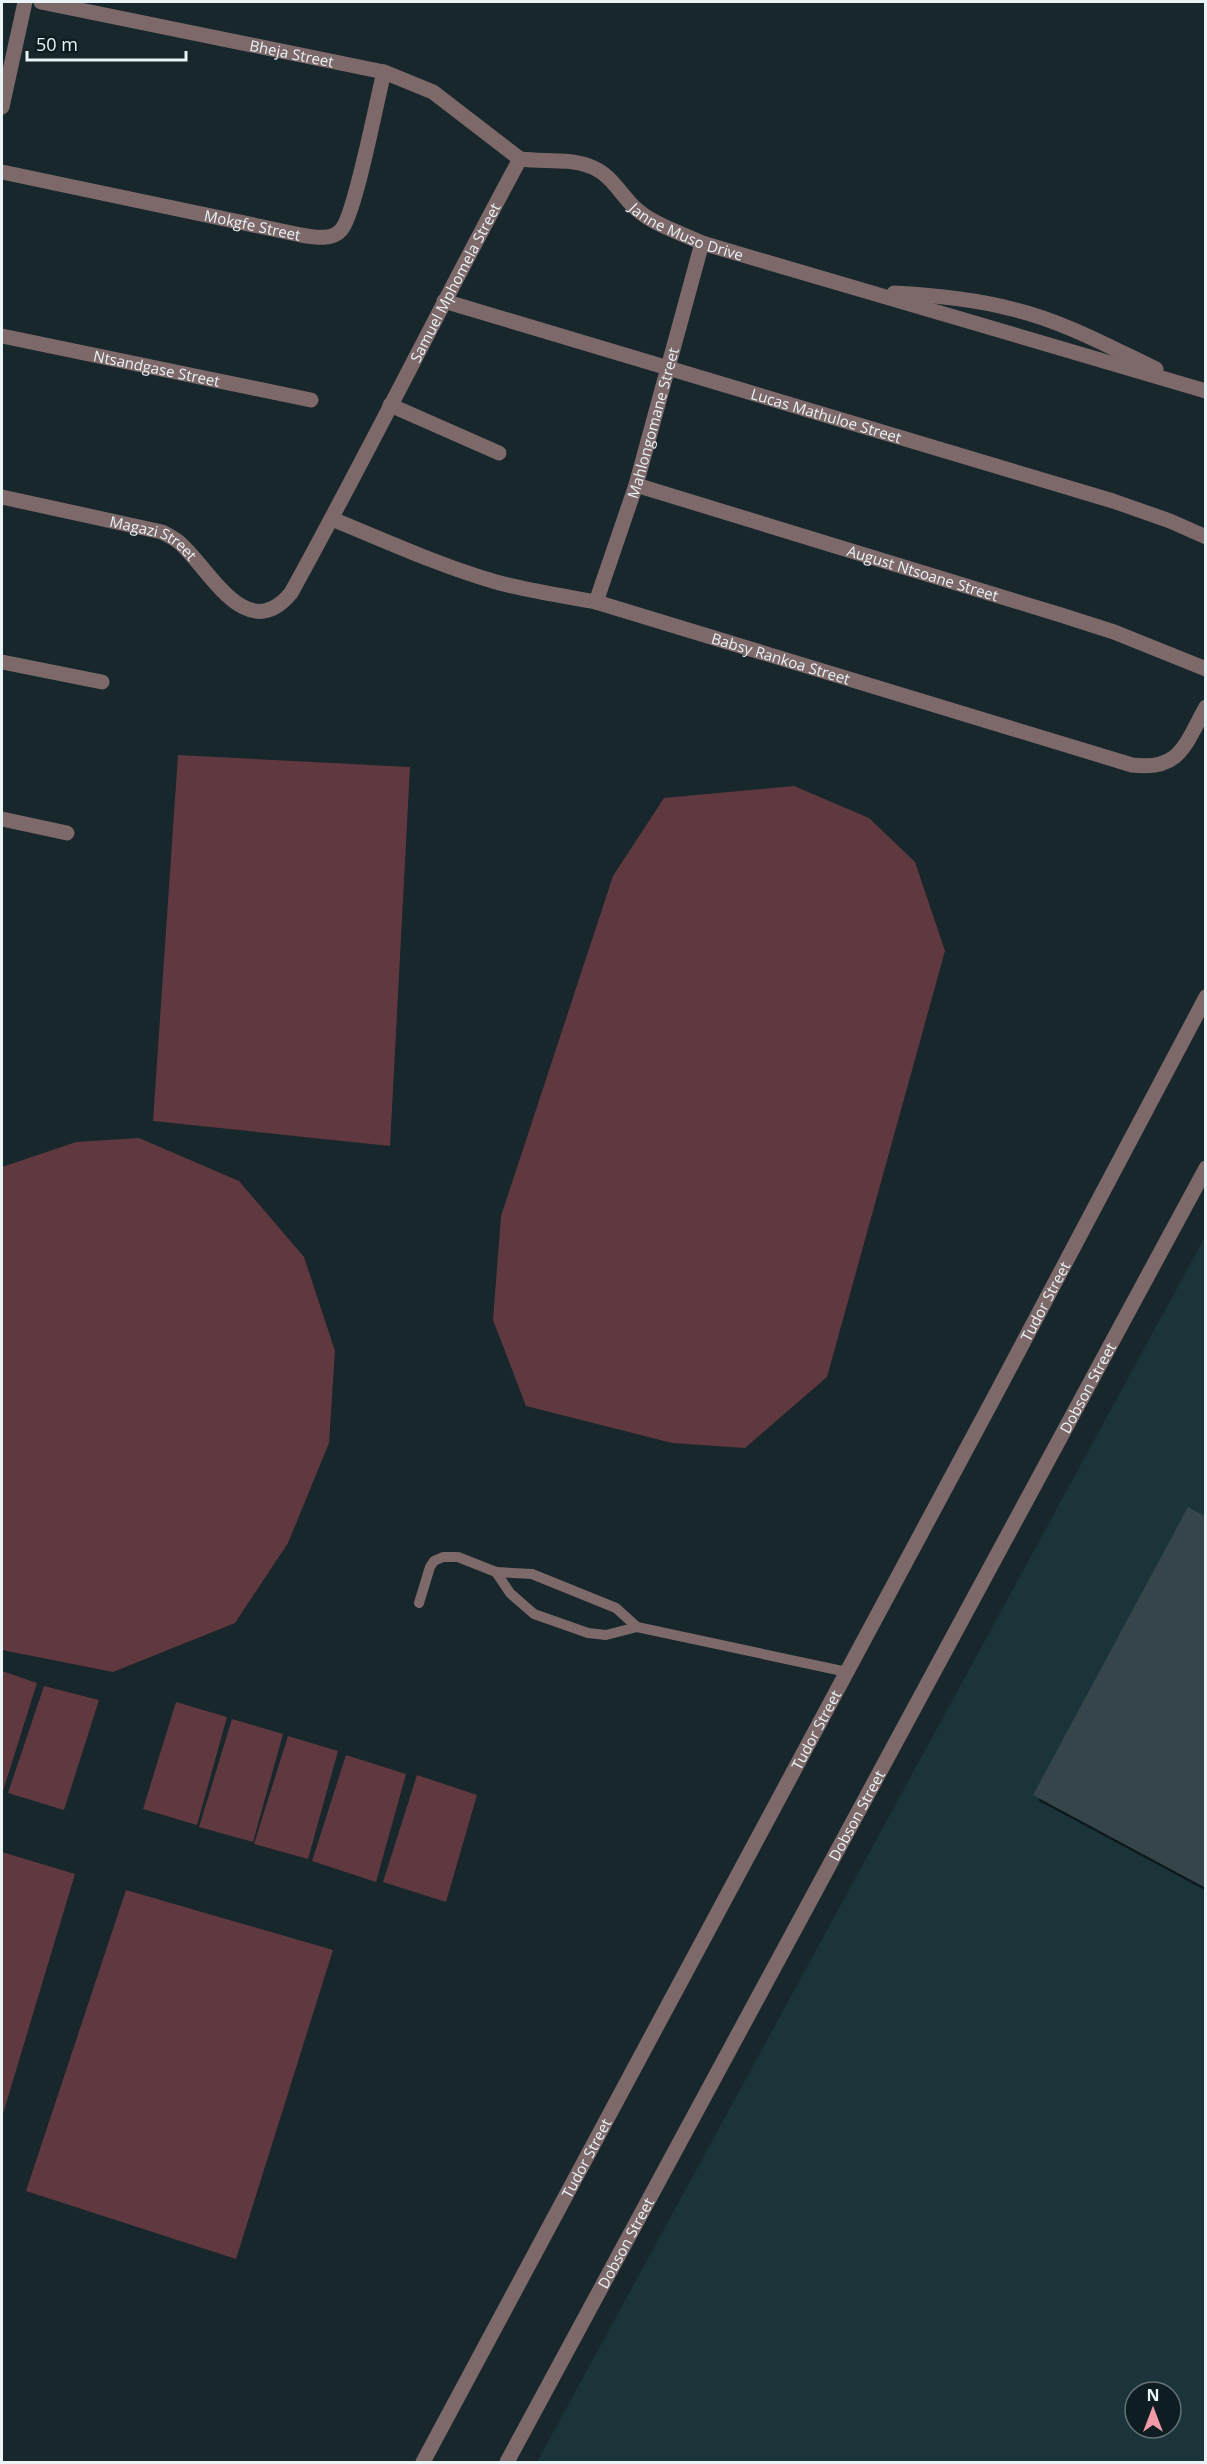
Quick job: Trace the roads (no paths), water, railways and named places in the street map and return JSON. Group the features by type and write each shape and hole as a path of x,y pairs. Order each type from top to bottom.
{"street":[{"path":"2,107 6,60 25,2"},
{"name":"Bheja Street","path":"41,2 384,72 433,92 520,159"},
{"name":"Mokgfe Street","path":"2,172 301,235 318,238 331,236 341,231 352,206 384,72"},
{"name":"Janne Muso Drive","path":"520,159 588,165 610,178 633,206 646,216 702,243 1204,390"},
{"name":"Samuel Mphomela Street","path":"282,604 291,594 332,519 520,159"},
{"name":"Mahlongomane Street","path":"596,602 636,485 702,243"},
{"name":"Janne Muso Drive","path":"867,291 966,300 1014,309 1093,338 1204,390"},
{"name":"Lucas Mathuloe Street","path":"444,301 1113,501 1170,521 1206,537"},
{"name":"Ntsandgase Street","path":"2,336 312,400"},
{"path":"390,405 499,453"},
{"name":"August Ntsoane Street","path":"636,485 1114,632 1206,669"},
{"name":"Magazi Street","path":"2,496 162,532 181,543 222,592 233,601 262,612 282,604"},
{"name":"Babsy Rankoa Street","path":"332,519 464,572 540,593 596,602 1132,765 1151,767 1167,764 1181,752 1206,707"},
{"path":"2,662 102,681"},
{"path":"2,819 67,833"},
{"name":"Tudor Street","path":"423,2463 1206,997"},
{"name":"Dobson Street","path":"507,2463 1206,1168"}],"lane":[{"path":"419,1603 429,1567 434,1561 443,1557 458,1557 496,1572 532,1574 615,1608 637,1627"},
{"path":"496,1572 510,1593 534,1614 588,1633 606,1635 637,1627 846,1672"}]}
